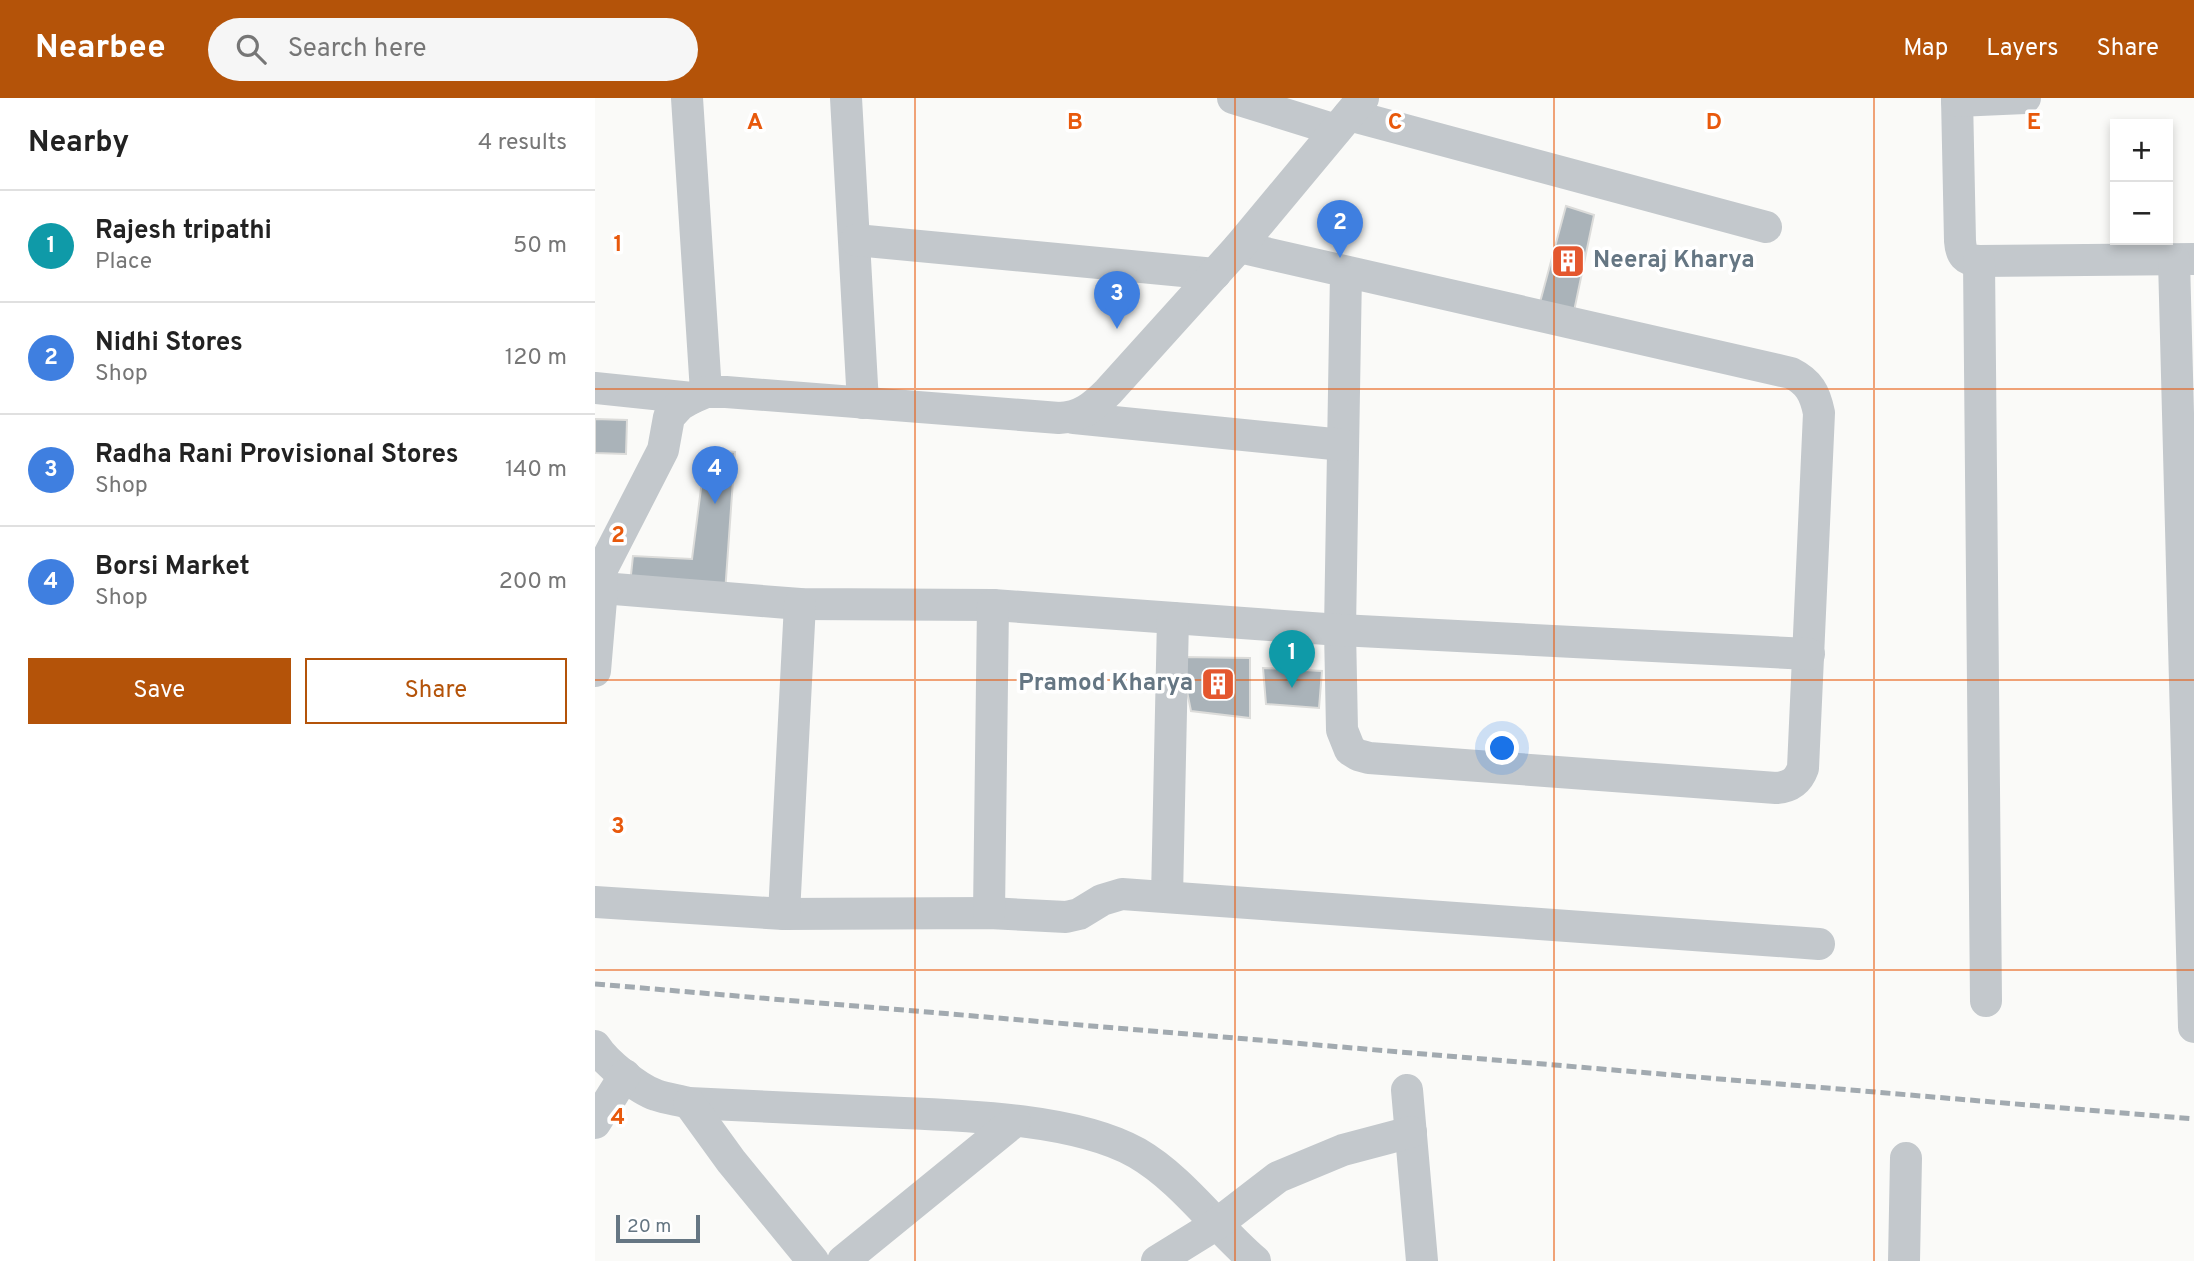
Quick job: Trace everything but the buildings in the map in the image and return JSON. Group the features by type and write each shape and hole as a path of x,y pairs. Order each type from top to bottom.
{"street":[{"path":"687,98 699,395"},
{"path":"846,98 863,403"},
{"path":"1233,98 1349,114 1766,227"},
{"path":"2025,98 1957,99 1961,249 1966,258 1979,261 2184,259 2194,1027"},
{"path":"1074,418 1086,412 1108,392 1215,274 1349,114"},
{"path":"856,240 1215,274"},
{"path":"1239,247 1791,373 1803,379 1816,398 1819,413 1803,768 1793,784 1776,788 1358,755 1350,750 1342,730 1340,630 1346,272"},
{"path":"1979,261 1986,1001"},
{"path":"595,388 699,395 726,392 1074,418 1343,445"},
{"path":"595,671 599,576 663,450 669,417 680,405 699,395"},
{"path":"599,576 800,604 993,605 1340,630 1809,654"},
{"path":"783,914 800,604"},
{"path":"989,913 993,605"},
{"path":"1167,897 1173,618"},
{"path":"595,902 783,914 989,913 1066,917 1079,914 1102,900 1122,894 1819,944"},
{"path":"595,1046 600,1054 625,1075 654,1094 689,1103 929,1114 1015,1121 1086,1133 1137,1153 1162,1172 1255,1261"},
{"path":"595,1123 625,1075"},
{"path":"1407,1090 1422,1261"},
{"path":"689,1103 730,1161 813,1261"},
{"path":"843,1261 1015,1121"},
{"path":"1157,1261 1216,1224 1278,1177 1343,1150 1411,1132"},
{"path":"1904,1261 1906,1158"}],"railway":[{"path":"595,984 2194,1119"}],"place":[{"name":"Nidhi Stores","path":"1340,258"},
{"name":"Neeraj Kharya","path":"1568,261"},
{"name":"Radha Rani Provisional Stores","path":"1117,329"},
{"name":"Borsi Market","path":"715,504"},
{"name":"Pramod Kharya","path":"1218,684"},
{"name":"Rajesh tripathi","path":"1292,688"}]}
